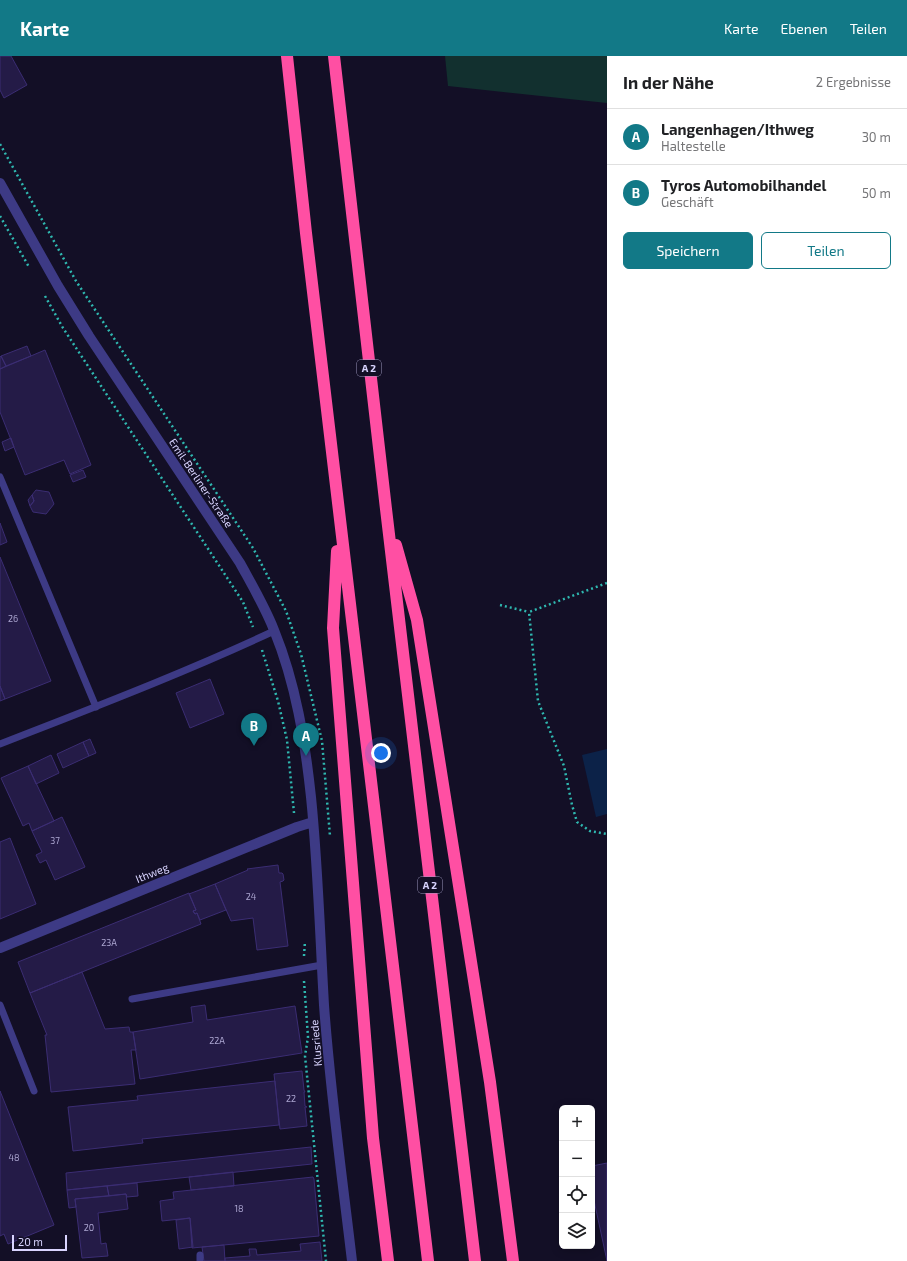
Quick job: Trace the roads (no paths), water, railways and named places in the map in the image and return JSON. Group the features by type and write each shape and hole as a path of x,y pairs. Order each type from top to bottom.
{"highway":[{"path":"287,56 306,233 428,1261"},
{"name":"A 2","path":"334,56 475,1261"},
{"path":"386,509 417,620 490,1082 513,1261"},
{"path":"339,515 333,628 373,1138 388,1261"}],"street":[{"name":"Emil-Berliner-Straße","path":"0,183 58,286 89,336 240,563 259,597 274,631 288,673 300,722 306,756 313,822"},
{"name":"Ithweg","path":"0,948 297,827 313,822"},
{"name":"Klusriede","path":"313,822 331,1080 352,1261"}],"lane":[{"path":"0,478 96,707"},
{"path":"0,744 203,664 274,631"},
{"path":"132,999 322,965"},
{"path":"0,1005 34,1091"}],"water":[{"path":"607,749 607,814 596,817 582,755"}],"place":[{"name":"Tyros Automobilhandel","path":"254,746"},
{"name":"Langenhagen/Ithweg","path":"306,756"}]}
